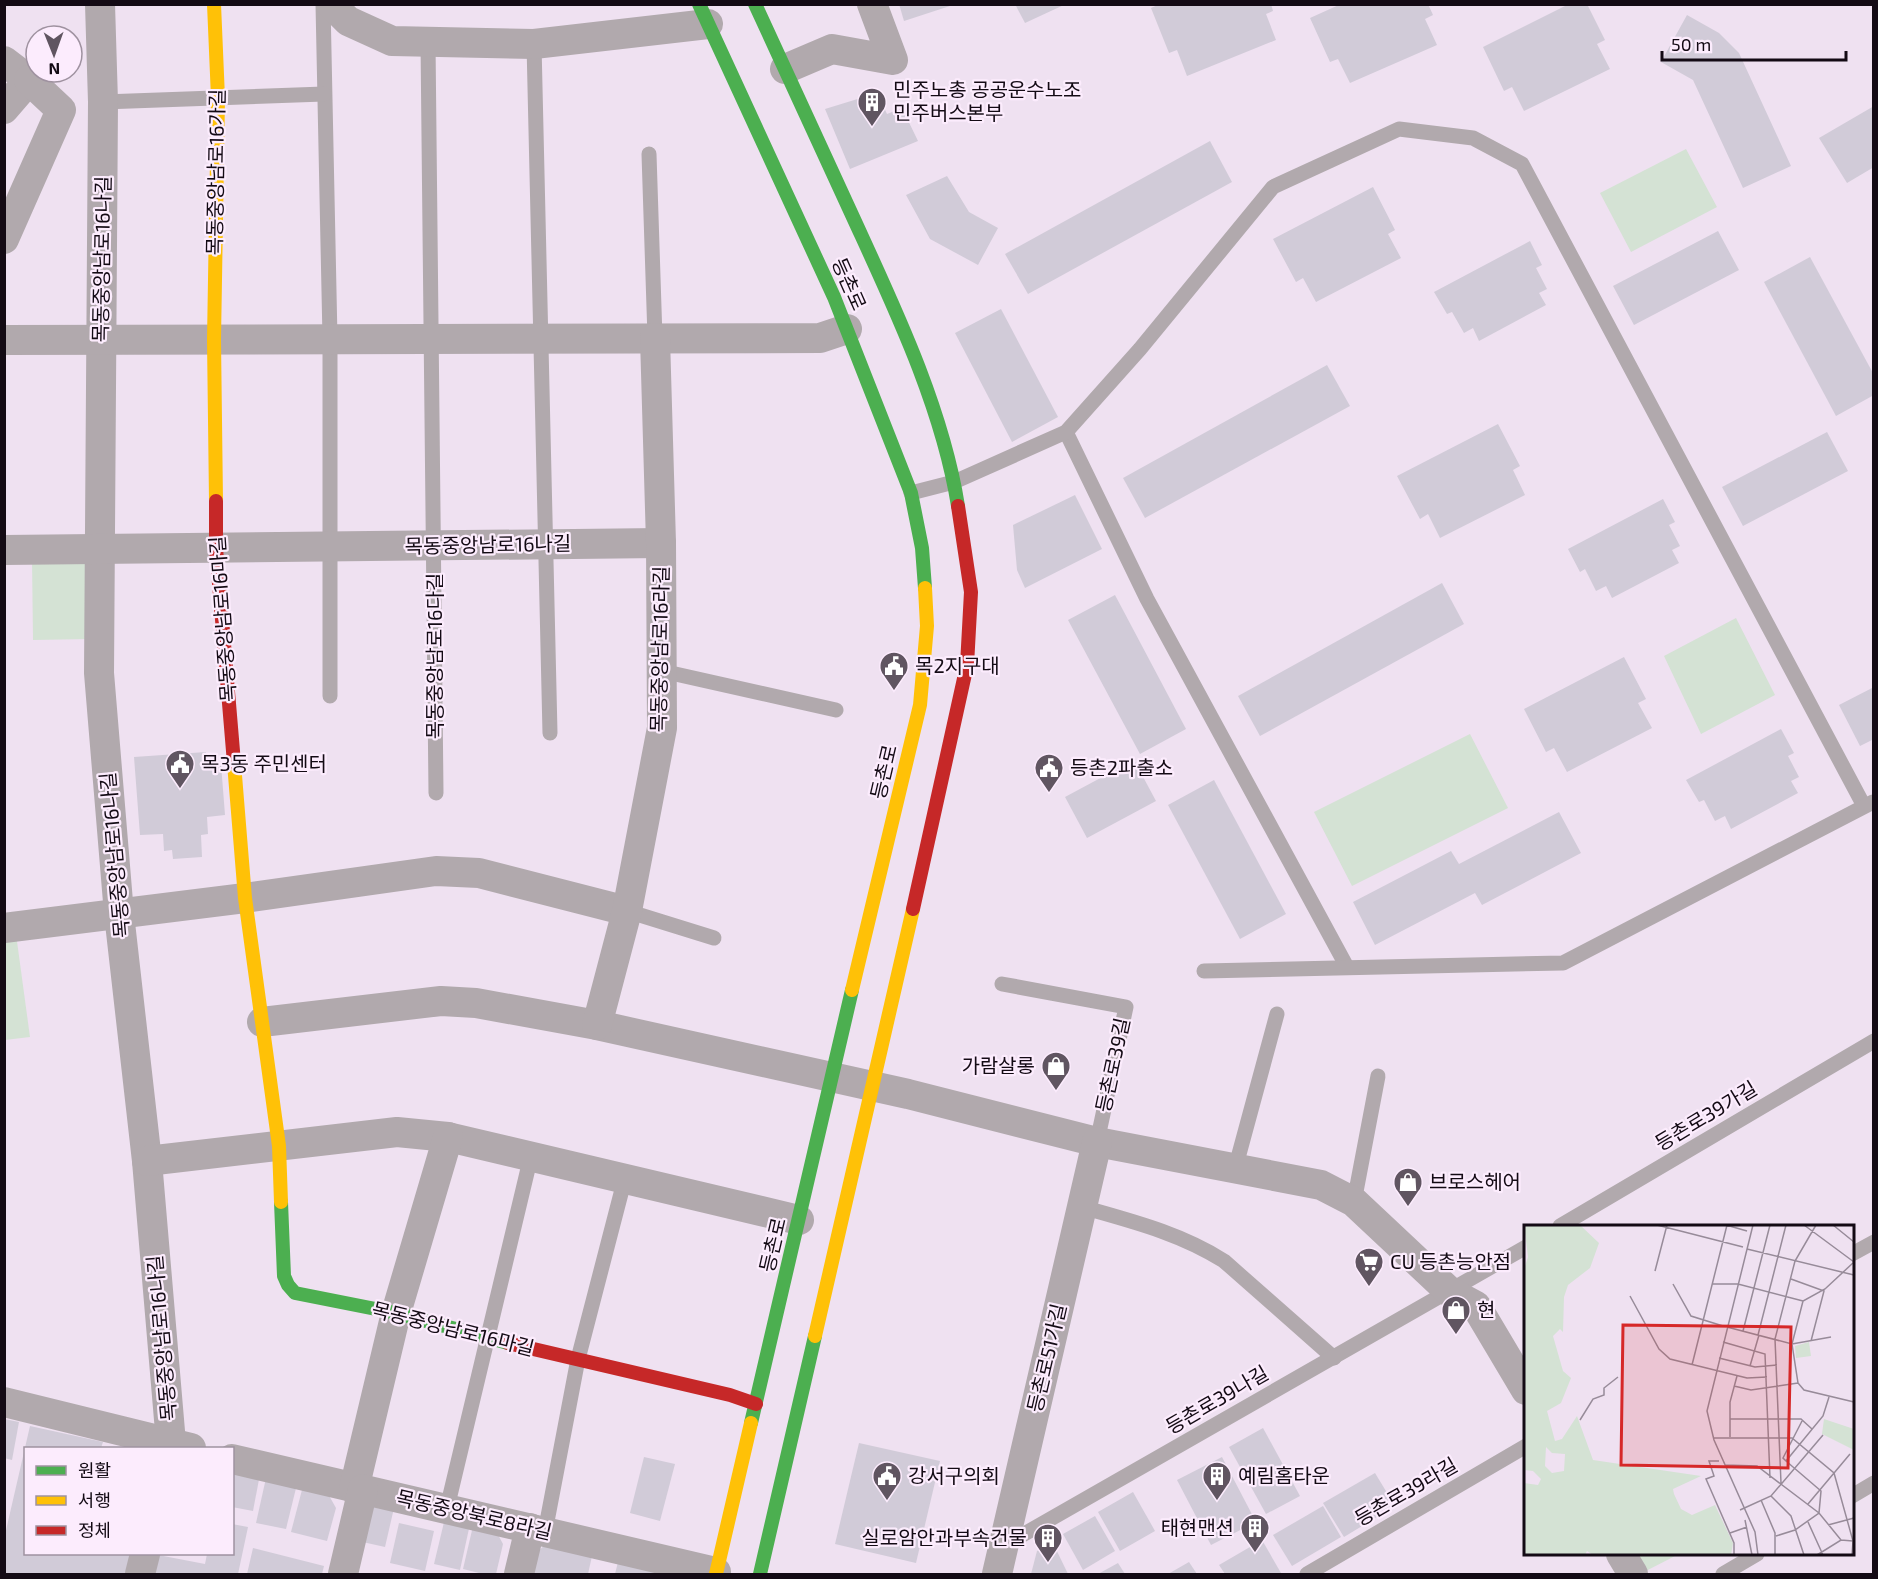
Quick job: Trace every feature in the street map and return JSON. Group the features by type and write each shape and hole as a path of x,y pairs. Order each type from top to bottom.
{"main road":[{"name":"목동중앙남로16가길","path":"214,4 218,98 214,340"},
{"name":"등촌로","path":"755,4 890,297 930,400 954,482 971,592 967,665 873,1087 760,1575"},
{"name":"등촌로","path":"703,14 834,297 912,494 922,548 927,626 920,705 716,1574"},
{"name":"목동중앙남로16마길","path":"214,340 216,548 245,898 279,1146 284,1276 288,1285 295,1293 396,1313 487,1338 730,1395 756,1404"}],"street":[{"name":"목동중앙남로16나길","path":"100,4 103,102 99,673 119,914 177,1447"},
{"path":"331,4 348,21 392,41 428,42 534,44 703,14"},
{"path":"785,69 832,49 893,60 872,4"},
{"path":"4,61 24,76"},
{"path":"4,110 26,84"},
{"path":"4,239 61,111 33,84"},
{"path":"4,340 820,338 847,328"},
{"name":"목동중앙남로16라길","path":"597,1025 627,911 662,728 661,543 655,339"},
{"name":"목동중앙남로16나길","path":"4,550 661,543"},
{"path":"4,928 436,871 479,873 627,911"},
{"path":"262,1022 441,1001 476,1003 597,1025 831,1077 1097,1142 1320,1185 1353,1202 1450,1292 1476,1306 1524,1387"},
{"path":"147,1161 397,1132 448,1137 799,1220"},
{"path":"343,1575 396,1313 448,1137"},
{"name":"등촌로51가길","path":"997,1575 1097,1142"},
{"path":"4,1402 177,1447"},
{"name":"목동중앙북로8라길","path":"234,1459 716,1574"},
{"path":"519,1575 537,1530"},
{"path":"140,1575 145,1555"},
{"path":"1622,1555 1634,1575"}],"lane":[{"path":"323,4 330,339 330,696"},
{"path":"428,42 432,339"},
{"path":"534,44 550,733"},
{"path":"103,102 324,94"},
{"path":"912,494 954,482 1066,432 1140,349 1273,187 1399,129 1473,138 1522,164 1869,804 1563,963 1204,971"},
{"path":"649,154 655,339"},
{"name":"목동중앙남로16다길","path":"432,339 436,793"},
{"path":"1066,432 1147,599 1347,967"},
{"path":"662,671 836,710"},
{"path":"627,911 714,938"},
{"name":"등촌로39길","path":"1002,984 1126,1007 1097,1142"},
{"path":"1235,1169 1277,1014"},
{"name":"등촌로39가길","path":"1563,1225 1874,1041"},
{"path":"1353,1202 1378,1076"},
{"path":"447,1509 531,1156"},
{"path":"537,1530 625,1178"},
{"path":"1082,1207 1160,1229 1209,1251 1224,1261 1334,1358"},
{"path":"1854,1253 1874,1242"},
{"path":"1450,1292 1524,1248"},
{"name":"등촌로39나길","path":"1004,1545 1450,1292"},
{"name":"등촌로39라길","path":"1307,1575 1524,1447"},
{"path":"1723,1575 1755,1555"}],"green space":[{"path":"1686,149 1717,207 1631,252 1600,193"},
{"path":"90,559 91,639 33,640 32,560"},
{"path":"1736,618 1775,695 1701,734 1664,656"},
{"path":"1470,734 1508,808 1352,886 1314,812"},
{"path":"16,934 30,1037 5,1040 4,936"},
{"path":"1615,1555 1677,1555 1640,1574"}],"building":[{"path":"899,4 953,4 953,5 904,21"},
{"path":"1015,4 1066,4 1025,23"},
{"path":"1160,4 1271,4 1273,11 1266,14 1276,40 1187,76 1177,50 1169,53 1151,8"},
{"path":"1341,4 1428,4 1433,15 1425,19 1437,45 1350,83 1338,59 1330,62 1310,18"},
{"path":"1569,4 1587,4 1605,40 1597,44 1610,69 1524,111 1512,87 1504,91 1483,47"},
{"path":"1687,15 1719,33 1739,53 1791,166 1743,188 1693,80 1661,62"},
{"name":"민주노총 공공운수노조 민주버스본부","path":"877,93 887,114 902,108 918,141 850,169 825,109"},
{"path":"1874,106 1874,167 1847,183 1819,138"},
{"path":"1210,141 1232,182 1028,294 1005,254"},
{"path":"947,176 969,212 998,228 978,265 930,239 906,195"},
{"path":"1373,187 1395,230 1388,234 1401,258 1316,302 1303,278 1296,282 1273,239"},
{"path":"1718,231 1739,270 1634,325 1613,286"},
{"path":"1530,241 1542,265 1536,268 1547,289 1539,293 1546,305 1479,341 1473,328 1464,333 1452,312 1447,314 1434,292"},
{"path":"1810,257 1874,375 1874,395 1836,416 1764,282"},
{"path":"1001,309 1058,417 1012,442 955,333"},
{"path":"1327,365 1350,406 1145,518 1123,478"},
{"path":"1498,424 1520,466 1513,470 1525,495 1440,538 1428,514 1420,519 1397,476"},
{"path":"1827,432 1848,471 1743,526 1722,487"},
{"path":"1075,495 1102,549 1025,588 1017,570 1013,525"},
{"path":"1663,499 1675,522 1669,525 1680,546 1672,550 1679,563 1612,598 1606,586 1596,591 1585,569 1580,572 1568,549"},
{"path":"1442,583 1464,624 1260,736 1238,696"},
{"path":"1115,595 1186,729 1140,754 1068,620"},
{"path":"1624,657 1646,699 1638,703 1652,728 1567,772 1554,748 1546,752 1524,709"},
{"path":"1874,687 1874,739 1860,746 1839,705"},
{"path":"1781,729 1794,753 1788,756 1799,777 1791,781 1798,793 1731,829 1725,816 1715,821 1704,800 1699,802 1686,780"},
{"name":"목3동 주민센터","path":"206,752 207,765 221,764 225,815 207,817 208,834 201,835 202,857 173,859 172,850 164,851 163,834 140,835 134,757"},
{"path":"1134,760 1156,801 1087,838 1065,797"},
{"path":"1214,780 1286,914 1240,939 1168,805"},
{"path":"1559,812 1581,853 1482,905 1475,893 1375,945 1353,902 1451,851 1459,864"},
{"path":"4,1419 19,1422 12,1460 4,1458"},
{"path":"30,1426 103,1442 101,1447 25,1447"},
{"path":"1263,1428 1300,1496 1266,1514 1229,1447"},
{"name":"강서구의회","path":"859,1443 940,1461 916,1563 835,1544"},
{"path":"24,1452 24,1555 133,1555 128,1574 4,1574 4,1539"},
{"path":"644,1457 675,1464 660,1521 630,1513"},
{"name":"예림홈타운","path":"1222,1457 1256,1522 1211,1545 1177,1480"},
{"path":"234,1468 260,1474 253,1511 234,1507"},
{"path":"1375,1473 1395,1506 1344,1537 1323,1503"},
{"path":"266,1478 297,1484 286,1529 256,1523"},
{"path":"303,1486 327,1492 336,1508 327,1541 291,1532"},
{"path":"1133,1492 1155,1531 1120,1551 1098,1512"},
{"path":"377,1504 394,1508 385,1547 358,1541 366,1509"},
{"path":"1323,1506 1341,1537 1292,1566 1273,1535"},
{"path":"1095,1516 1115,1551 1083,1570 1063,1534"},
{"path":"445,1518 470,1524 460,1570 434,1564"},
{"path":"399,1523 434,1531 425,1571 390,1563"},
{"path":"234,1524 248,1527 238,1574 149,1574 153,1555 205,1564 207,1555 234,1555"},
{"path":"473,1526 496,1531 503,1544 496,1574 483,1574 463,1569"},
{"name":"태현맨션","path":"1262,1540 1281,1573 1225,1574 1219,1565"},
{"name":"실로암안과부속건물","path":"1053,1543 1068,1574 1031,1574 1037,1551"},
{"path":"546,1544 592,1556 588,1574 530,1573 535,1554"},
{"path":"253,1548 324,1566 322,1574 247,1574"},
{"path":"618,1562 663,1574 615,1574"},
{"path":"1189,1562 1197,1574 1168,1574"},
{"path":"1118,1563 1125,1574 1098,1574"}],"traffic: fast":[{"path":"699,4 834,297 911,493 922,548 925,588"},
{"path":"755,4 888,295 917,364 942,435 958,506"},
{"path":"751,1423 852,990"},
{"path":"281,1202 284,1276 295,1293 396,1313 508,1343"},
{"path":"760,1574 815,1336"}],"traffic: slow":[{"path":"214,4 218,98 214,340 216,501"},
{"path":"852,990 920,705 927,626 925,588"},
{"path":"234,763 245,898 279,1146 281,1202"},
{"path":"815,1336 913,909"},
{"path":"716,1574 751,1423"}],"traffic: jam":[{"path":"216,501 216,548 234,763"},
{"path":"913,909 967,665 971,592 958,506"},
{"path":"508,1343 730,1395 756,1404"}],"place":[{"name":"민주노총 공공운수노조 민주버스본부","path":"872,128"},
{"name":"목2지구대","path":"894,692"},
{"name":"목3동 주민센터","path":"180,790"},
{"name":"등촌2파출소","path":"1049,794"},
{"name":"가람살롱","path":"1056,1092"},
{"name":"브로스헤어","path":"1408,1208"},
{"name":"CU 등촌능안점","path":"1369,1288"},
{"name":"현","path":"1456,1336"},
{"name":"강서구의회","path":"887,1502"},
{"name":"예림홈타운","path":"1217,1502"},
{"name":"태현맨션","path":"1255,1554"},
{"name":"실로암안과부속건물","path":"1048,1564"}]}
